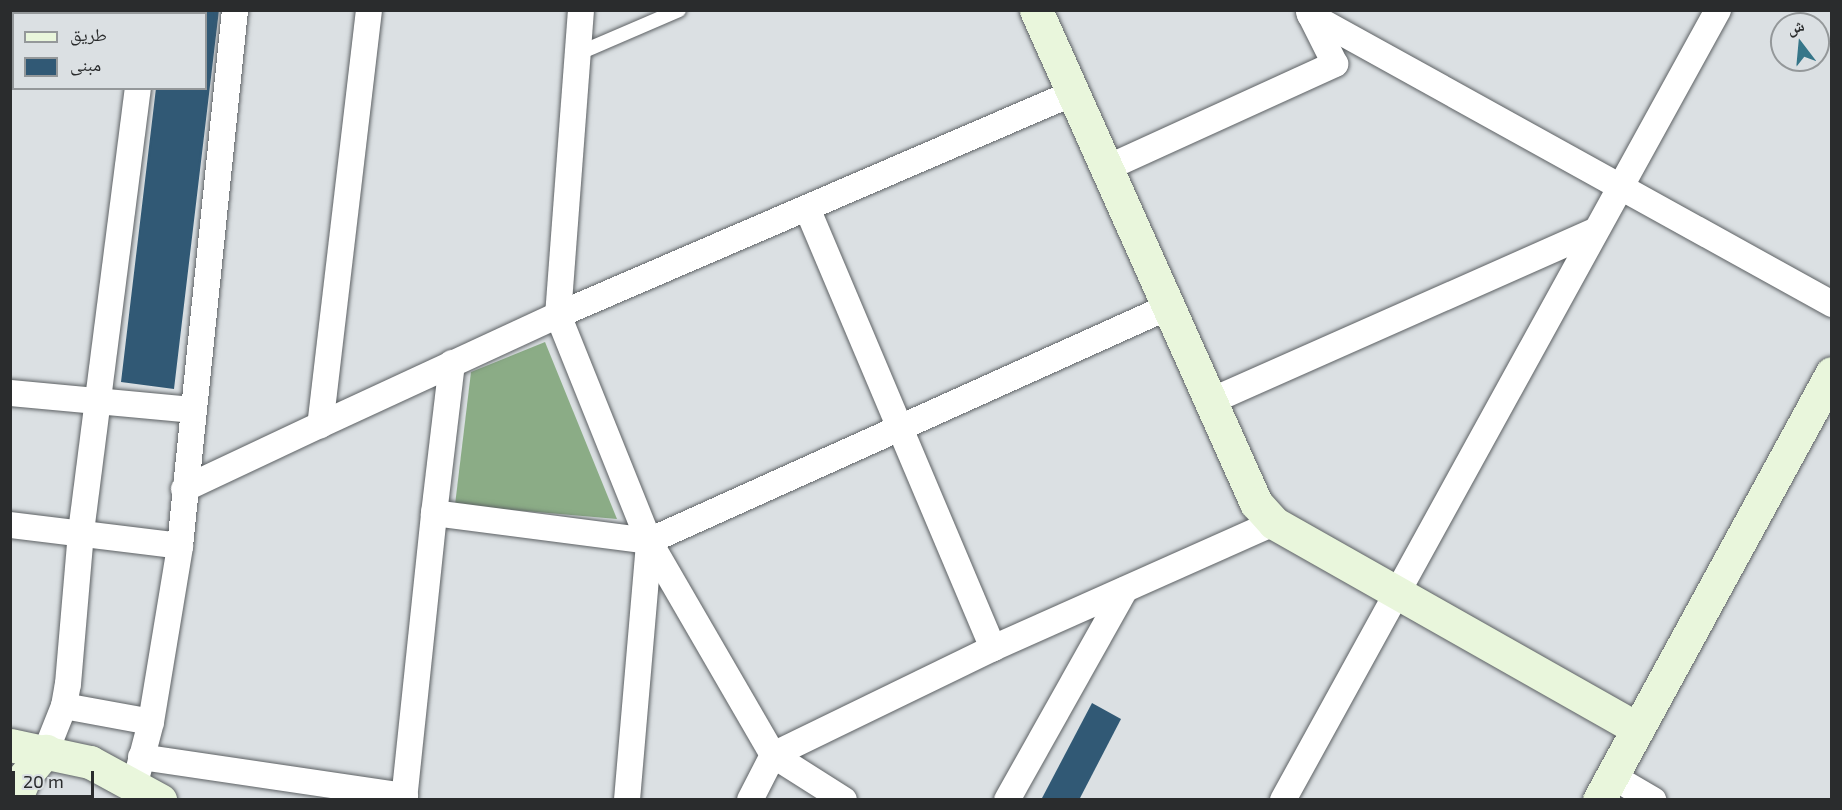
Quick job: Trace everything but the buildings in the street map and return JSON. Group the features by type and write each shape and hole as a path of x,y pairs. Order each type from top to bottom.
{"street":[{"path":"142,786 180,546 192,410 235,10"},
{"path":"320,425 369,10"},
{"path":"581,10 558,315 649,541 773,755 844,800"},
{"path":"1036,10 1256,503 1274,523 1638,729"},
{"path":"1283,800 1399,594 1596,230 1623,189 1718,10"},
{"path":"1107,168 1335,64 1309,13"},
{"path":"1309,13 1832,304"},
{"path":"15,800 25,776 46,751 64,706 81,532 138,90"},
{"path":"184,489 558,315 1073,93"},
{"path":"807,208 993,648"},
{"path":"1211,401 1596,230"},
{"path":"434,513 649,541 1168,307"},
{"path":"10,745 90,762 142,786 404,798 452,363"},
{"path":"1653,800 1606,788 1832,374"},
{"path":"10,393 192,410"},
{"path":"750,800 773,755 993,648 1274,523"},
{"path":"10,525 180,546"},
{"path":"627,800 649,541"},
{"path":"1007,800 1125,590"},
{"path":"64,706 151,722"}],"lane":[{"path":"577,54 680,10"}],"green space":[{"path":"545,342 617,519 455,505 471,372"}]}
